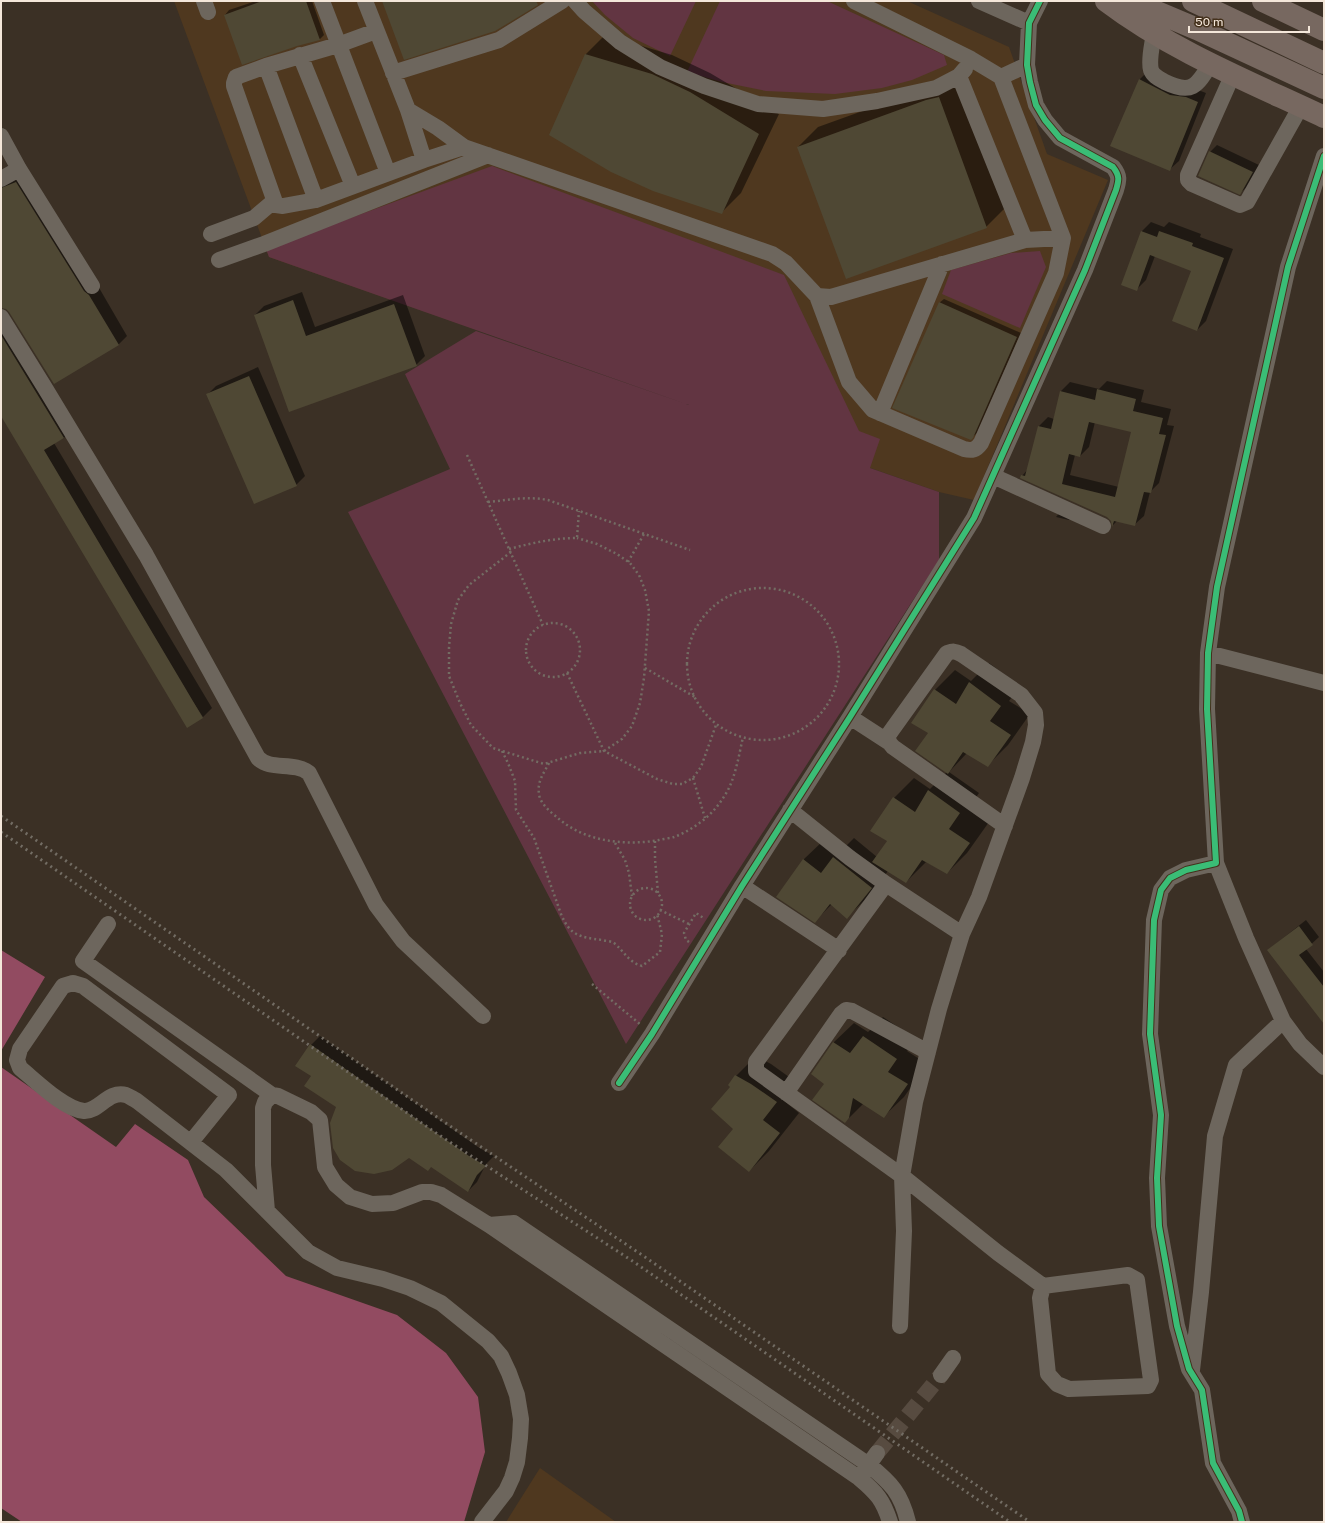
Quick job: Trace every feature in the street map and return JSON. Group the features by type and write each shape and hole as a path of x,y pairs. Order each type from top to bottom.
{"highway":[{"path":"1106,1 1154,32 1211,63 1324,117"},
{"path":"1131,1 1197,29 1324,88"},
{"path":"1263,1 1324,30"},
{"path":"1201,5 1324,63"}],"street":[{"path":"322,1 388,173"},
{"path":"365,1 408,110 424,160"},
{"path":"393,73 499,40 562,1"},
{"path":"575,1 584,11 620,42 660,67 704,86 758,104 823,108 877,101 936,88 959,76 971,59"},
{"path":"408,110 438,128 464,147 772,254 786,263 817,296 849,382 873,410 964,449 972,451 981,443 1056,273 1063,238 1000,77 971,59 854,1"},
{"path":"979,1 1029,23"},
{"path":"619,1083 652,1034 742,886 850,717 974,518 1085,270 1119,180 1119,174 1113,167 1060,138 1045,120 1036,105 1027,65 1029,23 1040,1"},
{"path":"376,31 338,45 300,55 238,75 234,83 276,205 283,206 316,200 424,160 464,147"},
{"path":"1154,32 1150,60 1151,70 1158,78 1177,88 1189,88 1200,80 1211,63"},
{"path":"300,55 353,186"},
{"path":"1000,77 1027,65"},
{"path":"266,66 316,200"},
{"path":"1234,74 1188,175 1188,180 1192,184 1240,205 1247,202 1301,106"},
{"path":"959,76 1025,240"},
{"path":"1,136 19,169 92,286"},
{"path":"219,260 264,244 488,155"},
{"path":"1324,156 1286,275 1217,587 1208,653 1207,709 1216,863 1246,938 1283,1021 1300,1044 1324,1067"},
{"path":"1,179 19,169"},
{"path":"211,234 254,218 274,201"},
{"path":"817,296 831,297 1025,240 1063,238"},
{"path":"880,413 942,264"},
{"path":"1,317 146,555 258,758 264,763 295,766 309,773 376,905 388,923 403,941 483,1016"},
{"path":"993,476 1103,526"},
{"path":"890,743 888,738 889,734 947,653 951,651 961,654 1021,695 1035,713 1036,725 1031,749 979,897 962,934 914,1102 902,1176 904,1230 900,1326"},
{"path":"1208,653 1324,683"},
{"path":"850,717 890,743 1005,826"},
{"path":"790,810 850,858 886,884 962,934"},
{"path":"1216,863 1186,870 1170,878 1160,890 1154,920 1150,1034 1160,1115 1157,1178 1159,1226 1177,1326 1189,1369 1202,1390 1213,1463 1238,1511 1242,1522"},
{"path":"886,884 756,1062 756,1072 902,1176 998,1253 1043,1286 1128,1275 1136,1280 1151,1380 1148,1386 1069,1389 1057,1384 1048,1374 1040,1298 1043,1286"},
{"path":"742,886 839,950"},
{"path":"108,924 83,961 272,1095 278,1096 311,1112 320,1120 324,1167 336,1185 350,1197 372,1204 379,1204 393,1203 422,1192 430,1192 441,1195 489,1225 859,1478 882,1500 890,1522"},
{"path":"191,1142 229,1094 83,986 72,983 63,986 20,1049 17,1060 20,1068 68,1106 84,1111 93,1109 115,1095 125,1095 137,1101 226,1170 308,1252 336,1268 383,1279 442,1303 488,1341 501,1356 517,1395 521,1419 520,1438 517,1462 512,1478 506,1491 482,1522"},
{"path":"786,1093 841,1014 846,1010 852,1010 928,1052"},
{"path":"1192,1374 1202,1292 1215,1136 1236,1065 1283,1021"},
{"path":"267,1211 263,1165 264,1108 265,1102 272,1095"},
{"path":"489,1225 514,1223 873,1459 896,1491 908,1522"},
{"path":"941,1375 952,1358"},
{"path":"859,1478 873,1459"}],"path":[{"path":"467,455 543,625"},
{"path":"488,502 539,498 548,500 690,550"},
{"path":"577,538 579,511"},
{"path":"628,562 644,534"},
{"path":"509,548 562,538 577,538 596,544 618,554 628,562 639,575 645,590 649,611 645,668 640,703 632,726 622,739 604,751 580,753 544,764 493,748 470,725 449,676 451,624 458,600 469,585 511,552"},
{"path":"770,589 793,595 815,609 831,629 838,654 838,679 829,703 812,723 790,736 764,741 743,737 716,725 700,707 689,685 686,660 692,636 704,616 723,600 745,590 770,589"},
{"path":"552,623 561,624 569,628 575,634 579,642 579,655 574,668 559,677 545,676 533,670 525,654 529,636 535,629 543,625 552,623"},
{"path":"645,668 695,697"},
{"path":"567,673 604,751 667,783 682,784 693,778 701,767 716,725"},
{"path":"550,762 539,782 539,795 548,810 566,826 586,835 615,842 645,843 673,837 693,827 705,818 726,795 743,737"},
{"path":"501,750 515,781 516,810 534,838 561,914 571,932 581,937 613,942 634,964 642,966 660,952 662,934 658,914"},
{"path":"693,778 705,818"},
{"path":"615,842 626,860 632,896 630,906 636,916 646,920 651,919 658,914 662,902 658,893 655,841"},
{"path":"632,896 639,889 644,888 649,888 658,893"},
{"path":"660,910 689,924"},
{"path":"592,984 652,1034"}],"shaded area":[{"path":"174,1 907,1 1009,47 1047,154 1108,180 974,500 939,492 269,257"},
{"path":"592,1 696,1 670,56 633,38 605,15"},
{"path":"720,1 827,1 944,55 947,65 912,80 882,88 835,94 766,91 722,82 687,72"},
{"path":"492,166 784,275 859,431 880,439 870,468 939,492 939,560 626,1044 348,512 450,469 405,374 476,331 689,405 269,257 266,249"},
{"path":"1040,251 1046,267 1020,328 942,294 951,270 1011,253"},
{"path":"1,950 45,977 1,1051"},
{"path":"1,1067 116,1147 135,1124 188,1160 204,1197 286,1276 397,1315 446,1353 478,1397 485,1452 464,1522 22,1522 1,1508"},
{"path":"540,1468 616,1522 506,1522"}],"building":[{"path":"262,1 306,1 320,40 297,46 242,65 224,15"},
{"path":"382,1 536,1 538,5 495,31 404,60"},
{"path":"585,54 652,74 690,92 759,134 722,214 653,191 611,172 549,135"},
{"path":"1139,79 1170,95 1186,97 1198,102 1170,171 1110,146"},
{"path":"939,97 987,228 846,279 797,147 926,100"},
{"path":"1209,151 1253,172 1240,195 1198,176"},
{"path":"16,182 84,291 89,295 119,345 54,384 9,312 6,309 1,308 1,188"},
{"path":"1141,231 1157,237 1159,231 1193,243 1192,246 1224,258 1197,331 1172,321 1191,271 1150,255 1137,291 1121,285"},
{"path":"293,300 306,336 394,304 417,366 289,412 254,315"},
{"path":"939,302 1017,337 971,440 892,408"},
{"path":"1,335 64,438 44,450 203,718 187,728 1,416"},
{"path":"249,376 297,486 254,504 206,394"},
{"path":"1097,389 1136,399 1133,411 1163,418 1159,434 1166,435 1151,493 1144,492 1135,526 1114,521 1112,527 1111,521 1107,517 1020,478 1021,475 1025,476 1038,426 1051,429 1060,391 1095,400","holes":["1089,422 1131,432 1115,497 1062,484 1069,454 1080,457"]},
{"path":"969,682 1001,706 990,721 1011,735 988,767 963,752 948,774 915,751 928,733 911,723 934,689 956,704"},
{"path":"928,790 960,813 949,829 970,843 947,874 922,860 906,883 872,862 887,841 870,831 893,797 915,812"},
{"path":"833,857 872,888 847,919 830,904 815,923 776,897 803,859 821,873"},
{"path":"1299,926 1313,945 1299,955 1324,987 1324,1024 1267,950"},
{"path":"863,1036 897,1059 888,1072 908,1084 884,1118 853,1098 849,1118 845,1123 812,1100 824,1084 811,1074 833,1042 850,1053"},
{"path":"310,1044 469,1156 486,1166 477,1175 468,1192 431,1167 428,1171 409,1158 392,1170 374,1174 355,1171 340,1160 333,1148 330,1123 336,1107 304,1086 311,1076 295,1066"},
{"path":"735,1075 777,1102 763,1120 780,1133 749,1172 718,1147 733,1129 711,1109 730,1087 728,1085"}],"tunnel":[{"path":"877,1453 941,1375"}],"railway":[{"path":"1,816 447,1124 642,1255 1030,1522"},
{"path":"1,832 439,1135 631,1260 1010,1522"}],"cycle path":[{"path":"619,1083 652,1034 742,886 850,717 974,518 1085,270 1116,190 1118,178 1113,167 1060,138 1045,120 1036,105 1027,65 1029,23 1040,1"},
{"path":"1242,1522 1239,1511 1213,1463 1202,1390 1189,1369 1177,1326 1159,1226 1157,1178 1161,1115 1150,1034 1154,920 1161,890 1170,878 1186,870 1216,863 1207,709 1208,653 1217,587 1288,267 1324,156"}]}
